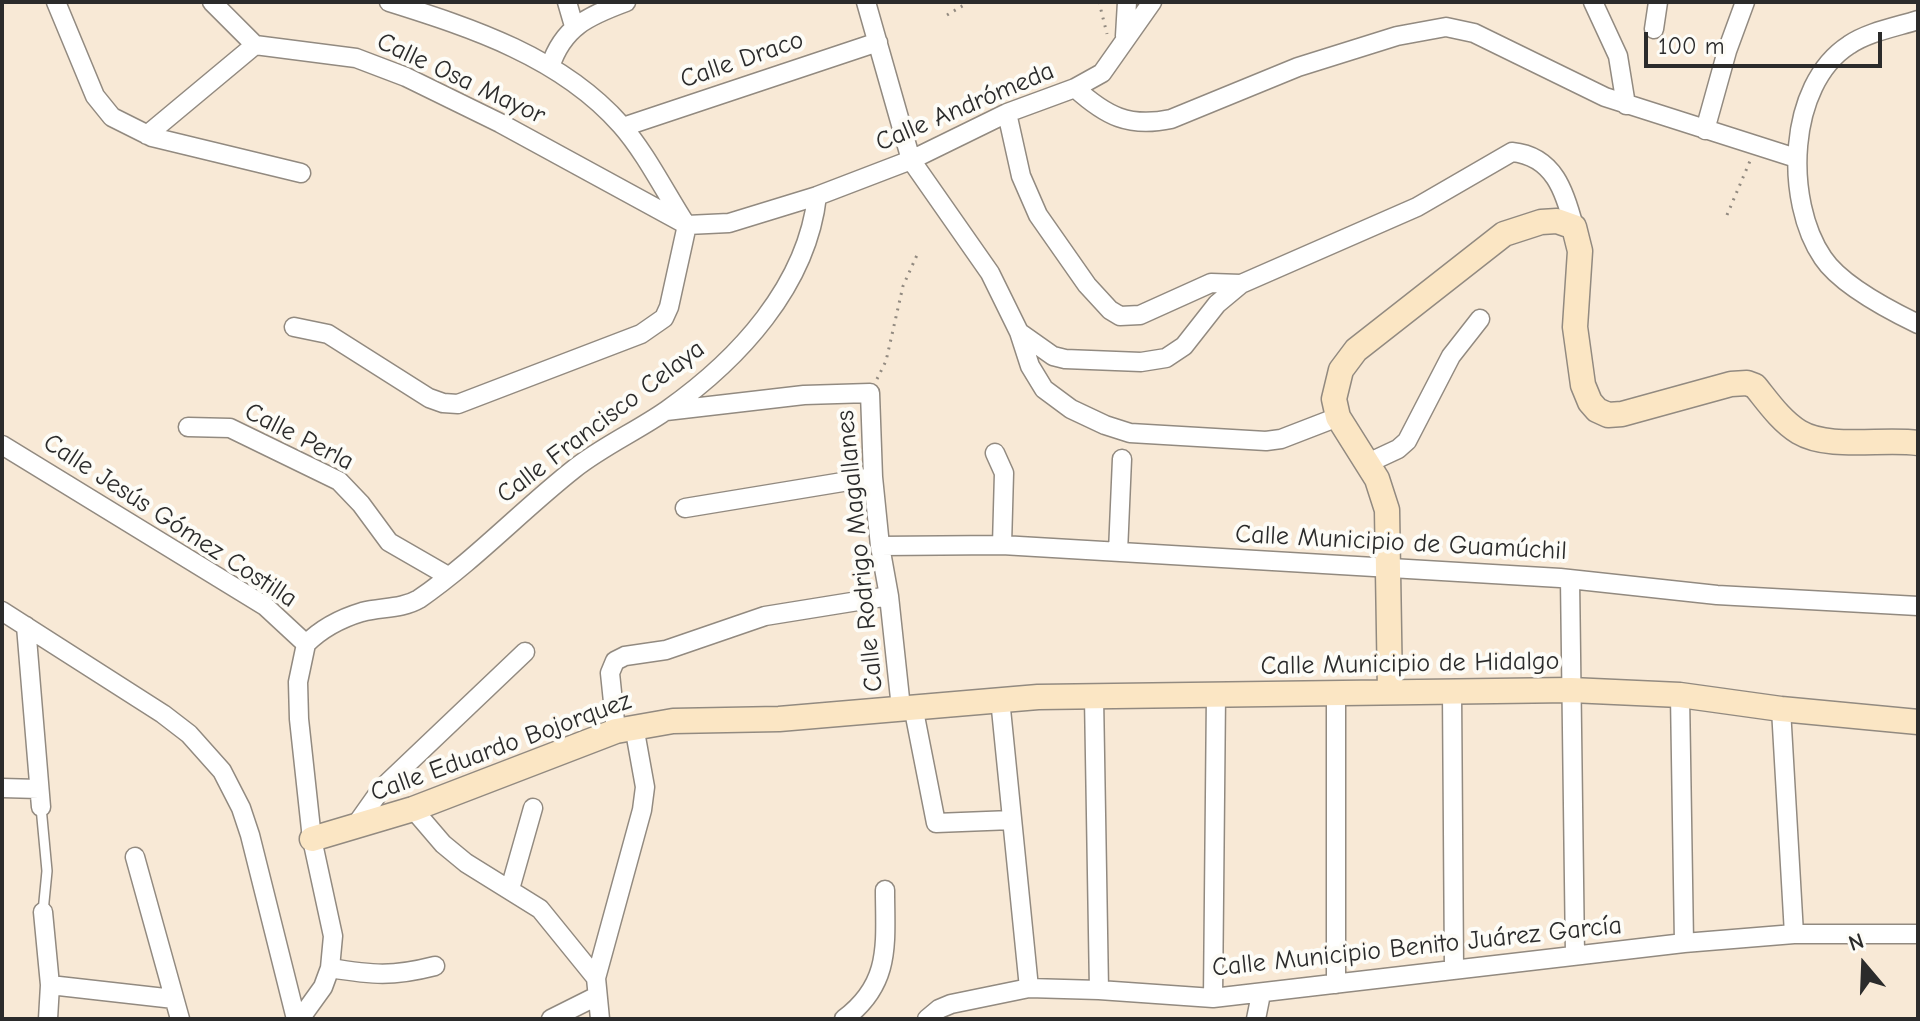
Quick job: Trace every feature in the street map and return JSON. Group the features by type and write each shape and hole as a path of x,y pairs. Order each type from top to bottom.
{"street":[{"path":"56,2 95,96 112,117 147,135 301,173"},
{"path":"147,135 255,45 212,2"},
{"path":"294,327 328,334 429,398 458,404 655,327 669,307 687,225 623,127 577,85 550,67 491,37 389,2"},
{"path":"567,2 574,26"},
{"path":"550,67 563,38 574,26 626,2"},
{"path":"866,2 911,160 983,262 1019,332 1030,366 1044,389 1071,409 1130,433 1266,441 1281,439 1338,417"},
{"path":"1075,88 1102,73 1127,2"},
{"path":"1116,38 1152,2"},
{"path":"1593,2 1618,56 1626,105"},
{"path":"1654,29 1658,2"},
{"path":"1705,130 1727,51 1745,2"},
{"path":"1918,20 1865,37 1834,57 1814,86 1805,109 1796,158 1804,214 1822,258 1832,270 1869,296 1918,324"},
{"name":"Calle Andrómeda","path":"687,225 729,223 817,196 911,160 1007,113 1075,88 1095,106 1110,114 1133,123 1150,123 1171,119 1298,67 1397,36 1446,27 1474,33 1561,77 1626,105 1796,158"},
{"name":"Calle Draco","path":"623,127 878,42"},
{"name":"Calle Osa Mayor","path":"255,45 356,58 406,77 500,123 687,225"},
{"path":"1007,113 1021,176 1038,215 1098,299 1110,310 1120,316 1140,315 1211,283 1241,284"},
{"path":"1019,332 1053,356 1065,359 1157,361 1175,354 1184,346 1217,304 1241,284 1448,192 1512,152 1537,159 1554,174 1567,201 1580,251 1575,327 1583,385 1597,410 1608,415 1651,409 1731,384 1747,383 1755,386 1789,424 1811,437 1918,443"},
{"name":"Calle Francisco Celaya","path":"306,644 324,629 353,615 412,603 597,451 665,412 702,384 762,322 783,290 814,220 817,196"},
{"path":"1390,692 1387,510 1384,495 1368,463 1338,417 1334,399 1341,370 1356,350 1504,234 1541,222 1557,221 1574,227"},
{"path":"1368,463 1398,449 1407,441 1451,356 1480,319"},
{"path":"665,412 804,395 870,393"},
{"name":"Calle Rodrigo Magallanes","path":"870,393 873,477 880,546 907,707 936,823 1012,820"},
{"name":"Calle Perla","path":"188,427 230,428 339,481 361,504 389,542 448,576"},
{"name":"Calle Jesús Gómez Costilla","path":"2,445 265,606 306,644"},
{"path":"995,453 1004,473 1002,545"},
{"path":"1118,552 1122,459"},
{"path":"685,508 873,477"},
{"name":"Calle Municipio de Guamúchil","path":"880,546 1002,545 1570,579 1717,595 1918,606"},
{"path":"1570,579 1575,955"},
{"path":"600,1019 596,987 642,810 645,787 610,673 615,661 625,656 666,650 782,612 889,596"},
{"path":"2,611 179,726 211,756 222,771 241,808 250,835 298,1019"},
{"path":"2,788 40,798 26,626"},
{"path":"298,1019 323,987 330,968 333,936 312,839 299,719 298,682 306,644"},
{"path":"353,829 390,780 525,652"},
{"name":"Calle Municipio de Hidalgo","path":"907,707 1000,699 1571,690 1680,695 1781,709 1918,722"},
{"path":"1452,691 1454,969"},
{"path":"1336,693 1336,984"},
{"path":"1213,998 1216,694"},
{"path":"1680,695 1684,943"},
{"path":"1094,697 1099,990"},
{"path":"1000,699 1029,988"},
{"name":"Calle Eduardo Bojorquez","path":"312,839 413,809 625,728 673,721 779,719 907,707"},
{"path":"1781,709 1794,934"},
{"path":"510,889 533,808"},
{"path":"413,809 443,844 466,863 540,909 596,987"},
{"path":"135,857 180,1019"},
{"path":"844,1019 858,1008 882,972 885,890"},
{"path":"43,912 50,985 48,1019"},
{"name":"Calle Municipio Benito Juárez García","path":"927,1019 951,1004 1029,988 1213,998 1684,943 1794,934 1918,934"},
{"path":"330,968 374,976 400,975 435,966"},
{"path":"50,985 174,999"},
{"path":"551,1019 596,987"},
{"path":"1256,1019 1261,994"}],"lane":[{"path":"40,798 47,871 43,912"}],"path":[{"path":"947,15 969,2"},
{"path":"1099,2 1116,38"},
{"path":"1727,215 1756,146"},
{"name":"Calle Rodrigo Magallanes","path":"870,393 886,361 903,286 917,255"}]}
